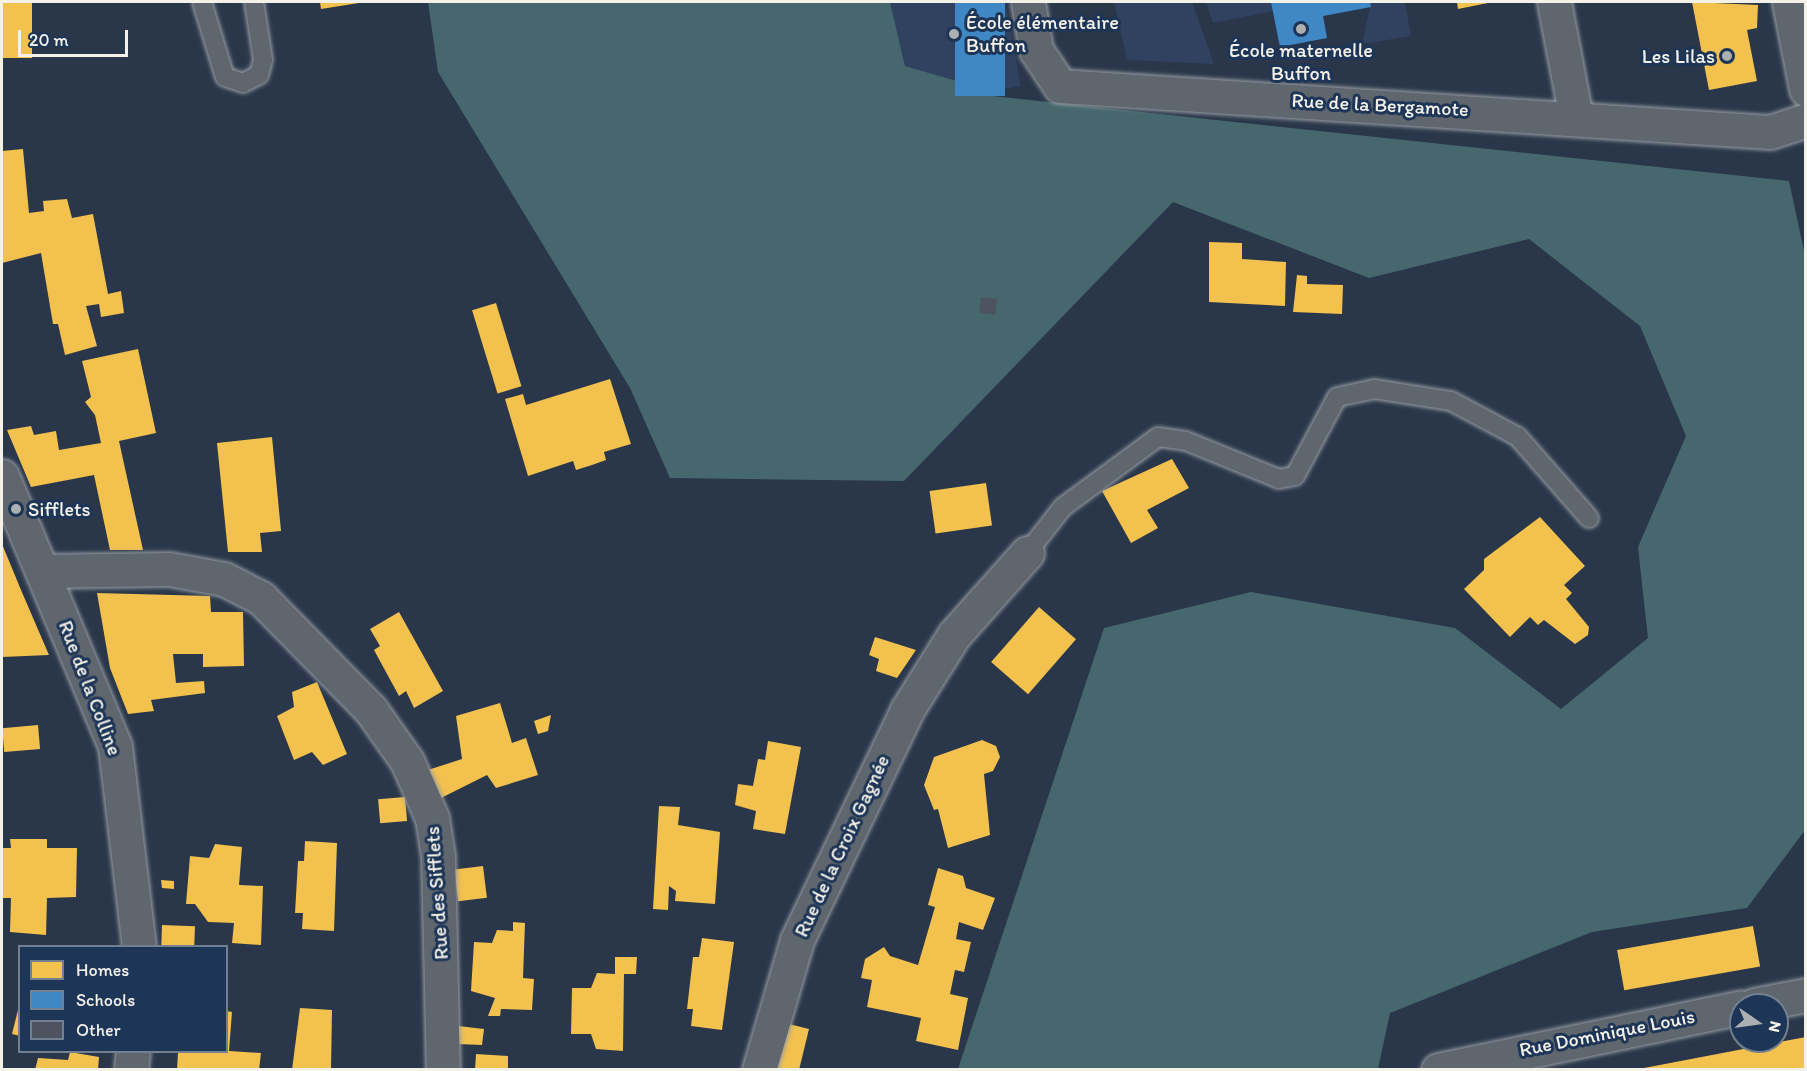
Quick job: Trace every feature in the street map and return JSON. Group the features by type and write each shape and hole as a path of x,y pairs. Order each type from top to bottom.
{"street":[{"name":"Rue de la Bergamote","path":"1028,2 1036,50 1060,86 1576,117 1770,132 1806,120"},
{"path":"1554,2 1576,117"},
{"path":"1789,2 1806,89"},
{"name":"Rue de la Colline","path":"2,477 115,746 139,945"},
{"name":"Rue de la Croix Gagnée","path":"759,1070 794,950 822,882 907,710 954,635 1027,553"},
{"name":"Rue des Sifflets","path":"43,571 169,569 224,579 261,598 371,710 420,786 438,856 442,1070"},
{"path":"1789,998 1806,995"},
{"name":"Rue Dominique Louis","path":"1438,1070 1729,1010"},
{"path":"131,1070 133,1053"}],"lane":[{"path":"202,2 225,77 243,82 259,75 263,60 254,2"},
{"path":"1027,553 1063,507 1158,437 1186,441 1279,479 1295,476 1337,398 1374,389 1451,401 1518,437 1588,518"}],"shaded area":[{"name":"École élémentaire Buffon","path":"890,2 1005,2 1021,86 973,94 971,85 905,66"},
{"name":"École élémentaire Buffon","path":"1114,2 1192,2 1214,64 1127,60"},
{"name":"École maternelle Buffon","path":"1206,2 1405,2 1411,36 1362,44 1370,7 1323,16 1327,38 1280,47 1273,11 1213,23"}],"green space":[{"path":"428,2 890,2 905,66 971,85 973,94 1789,181 1806,260 1805,830 1747,908 1592,932 1390,1013 1378,1069 958,1069 1104,628 1251,592 1455,628 1561,709 1648,638 1638,547 1686,436 1640,326 1529,239 1369,278 1173,202 904,481 670,478 630,388 438,72"}],"building: Homes":[{"path":"2,2 32,2 32,58 2,58"},
{"path":"320,2 358,2 359,3 321,9"},
{"path":"1457,2 1488,2 1488,3 1458,9"},
{"name":"Les Lilas","path":"1692,2 1758,5 1757,28 1747,30 1757,81 1709,90"},
{"path":"23,149 29,213 44,211 43,201 67,199 72,218 93,214 108,294 121,291 124,313 101,317 99,304 86,306 97,346 65,355 58,324 53,324 41,253 2,263 2,151"},
{"path":"1209,242 1242,243 1242,259 1286,262 1285,306 1209,302"},
{"path":"1297,275 1307,276 1307,284 1343,285 1342,314 1293,312"},
{"path":"496,303 521,386 498,394 472,310"},
{"path":"138,349 156,433 119,441 143,550 110,550 94,475 31,487 7,430 31,426 34,435 56,431 59,450 101,443 95,415 85,402 91,397 82,361"},
{"path":"610,379 631,444 604,452 606,460 576,470 573,461 528,476 505,399 523,394 526,405"},
{"path":"272,437 281,531 260,533 262,552 228,552 217,443"},
{"path":"1172,459 1189,488 1147,510 1158,528 1131,543 1102,491"},
{"path":"986,483 992,526 936,534 930,491"},
{"path":"1540,517 1585,566 1564,585 1572,593 1566,599 1589,627 1588,635 1575,644 1544,620 1538,625 1530,617 1510,637 1464,589 1484,570 1484,559"},
{"path":"2,544 21,590 49,655 2,657"},
{"path":"97,593 210,596 211,612 243,612 244,666 203,667 203,654 173,654 176,683 204,681 205,693 151,700 154,711 128,714 110,668"},
{"path":"1039,607 1076,639 1028,694 991,662"},
{"path":"399,612 443,691 414,708 406,691 399,696 374,650 380,646 370,629"},
{"path":"875,637 916,650 897,678 876,671 879,659 869,655"},
{"path":"317,682 347,754 323,765 312,752 294,760 277,716 294,707 292,692"},
{"path":"500,703 512,743 526,738 538,775 496,788 487,775 439,799 428,770 462,759 456,716"},
{"path":"551,715 548,731 538,734 534,721"},
{"path":"38,725 40,749 4,752 2,728"},
{"path":"982,740 996,746 1000,757 993,771 984,774 990,835 948,848 938,809 934,810 924,785 934,757"},
{"path":"768,741 801,747 785,834 753,829 756,811 735,805 738,784 753,786 758,759 765,760"},
{"path":"405,797 407,821 380,823 378,799"},
{"path":"659,806 680,807 678,825 720,832 715,904 675,901 676,891 669,886 668,910 653,909"},
{"path":"10,839 47,839 47,848 77,848 76,897 47,898 46,935 10,932 11,898 2,898 2,848 11,848"},
{"path":"305,841 337,843 334,931 302,929 303,913 295,913 298,861 304,861"},
{"path":"215,844 242,847 239,885 263,886 261,945 232,943 234,923 208,922 195,904 186,904 190,856 209,858"},
{"path":"483,866 487,898 458,901 454,870"},
{"path":"938,868 963,876 966,888 995,898 983,930 959,922 956,939 971,942 964,972 955,970 950,994 968,998 958,1050 916,1041 921,1018 867,1007 872,980 861,978 865,959 884,947 890,956 918,965 935,907 928,905"},
{"path":"161,880 174,881 174,889 162,888"},
{"path":"513,922 525,923 523,978 534,979 532,1010 501,1009 500,1016 488,1016 495,998 471,991 474,942 492,943 497,930 513,931"},
{"path":"162,925 195,926 194,945 161,945"},
{"path":"1753,926 1760,966 1624,990 1617,950"},
{"path":"702,938 734,942 722,1030 691,1026 693,1009 687,1009 693,957 699,957"},
{"path":"615,957 637,957 636,974 624,974 623,1051 596,1049 591,1034 571,1034 572,988 591,988 597,973 615,974"},
{"path":"300,1008 332,1010 331,1070 292,1070"},
{"path":"18,1010 18,1036 12,1034"},
{"path":"228,1011 232,1012 229,1051 261,1053 259,1070 177,1070 178,1053 228,1053"},
{"path":"781,1022 809,1029 799,1070 769,1070"},
{"path":"458,1026 484,1029 482,1045 457,1044"},
{"path":"1806,1037 1806,1070 1644,1070 1644,1068 1729,1052 1789,1053 1789,1040"},
{"path":"70,1053 99,1057 98,1070 35,1070 38,1058 68,1060"},
{"path":"476,1054 508,1056 508,1070 475,1070"}],"building: Schools":[{"path":"955,2 1005,2 1005,96 955,96"},
{"path":"1271,2 1370,2 1371,7 1323,16 1327,38 1280,47"}],"building: Other":[{"path":"981,297 997,299 995,315 979,313"}],"place":[{"name":"École maternelle Buffon","path":"1301,29"},
{"name":"École élémentaire Buffon","path":"954,34"},
{"name":"Les Lilas","path":"1727,56"},
{"name":"Sifflets","path":"16,509"}]}
